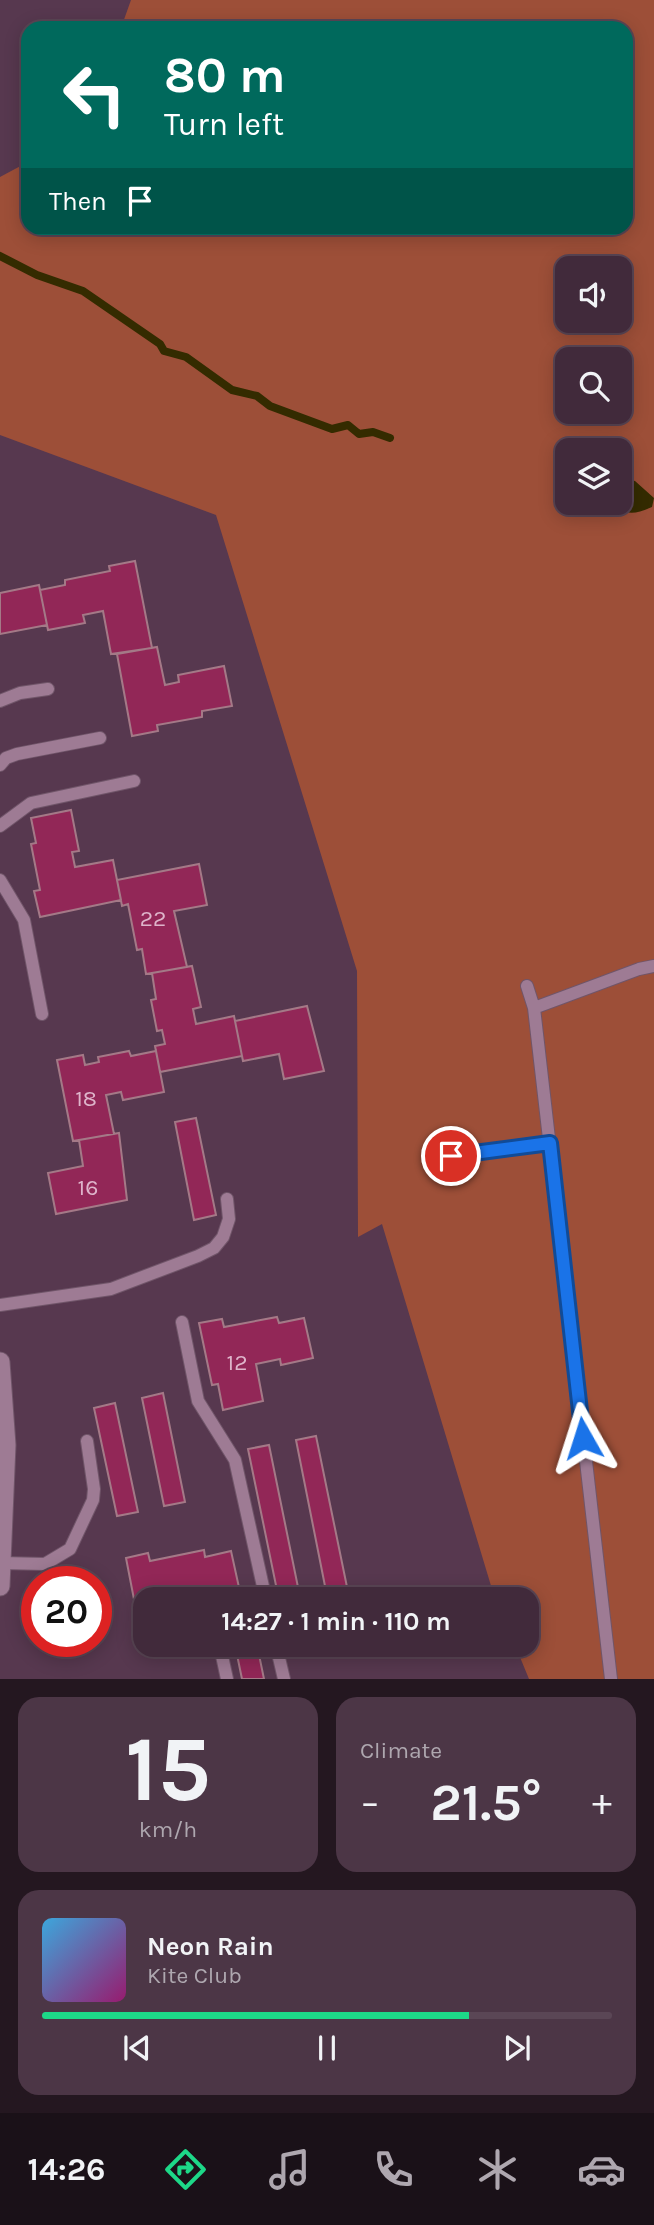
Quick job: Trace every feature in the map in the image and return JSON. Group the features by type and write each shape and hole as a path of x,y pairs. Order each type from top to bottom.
{"street":[{"path":"0,1362 6,1445 0,1586"}],"lane":[{"path":"0,701 20,693 48,689"},
{"path":"0,765 6,758 17,754 100,738"},
{"path":"0,826 31,803 134,781"},
{"path":"0,880 24,920 42,1014"},
{"path":"534,1008 639,969 654,966"},
{"path":"527,986 534,1008 611,1679"},
{"path":"451,1156 550,1143"},
{"path":"0,1306 111,1289 198,1256 214,1248 223,1237 229,1220 227,1199"},
{"path":"182,1322 198,1401 235,1460 263,1587"},
{"path":"2,1553 45,1564 70,1549 93,1500 94,1489 87,1441"},
{"path":"222,1657 227,1679"},
{"path":"279,1657 284,1679"}],"shaded area":[{"path":"131,0 654,0 654,1679 529,1679 520,1657 539,1657 539,1587 491,1587 382,1224 358,1237 357,971 216,515 0,435 0,177 21,166 21,235 633,235 633,21 124,21"},
{"path":"632,480 654,498 652,507 632,513"}],"building":[{"path":"135,561 152,648 111,654 103,611 83,615 85,623 48,630 40,590 65,585 65,580 110,571 109,566"},
{"path":"39,585 47,625 0,634 0,593"},
{"path":"157,647 165,685 179,682 178,675 224,666 232,706 202,711 202,717 157,725 158,731 132,736 117,654"},
{"path":"71,810 79,851 72,852 75,867 113,860 121,900 40,917 34,891 40,890 31,844 36,843 31,818"},
{"path":"199,864 207,905 174,911 187,967 146,974 142,949 137,950 128,904 122,906 117,880"},
{"path":"192,966 201,1007 193,1009 196,1024 234,1016 242,1056 160,1072 155,1046 165,1044 162,1030 157,1031 151,1000 156,999 152,973"},
{"path":"307,1006 324,1071 284,1079 279,1054 243,1061 235,1021"},
{"path":"129,1051 131,1056 156,1051 164,1092 123,1100 121,1092 106,1095 114,1134 73,1141 57,1060 83,1055 85,1065 99,1062 98,1057"},
{"path":"196,1118 216,1215 194,1220 175,1122"},
{"path":"119,1133 127,1200 56,1214 48,1173 83,1166 79,1140"},
{"path":"277,1317 279,1323 304,1318 313,1358 281,1365 280,1359 256,1364 263,1401 223,1410 218,1384 212,1385 199,1323 222,1319 224,1327"},
{"path":"163,1393 185,1502 164,1506 142,1398"},
{"path":"115,1403 138,1512 117,1516 94,1408"},
{"path":"316,1436 347,1587 325,1587 296,1440"},
{"path":"269,1445 298,1587 276,1587 248,1449"},
{"path":"204,1550 205,1557 231,1551 239,1587 133,1587 133,1594 126,1558 148,1553 150,1561"},
{"path":"237,1657 259,1657 264,1679 242,1679"}],"waterway":[{"path":"0,256 37,275 83,291 160,344 164,351 186,357 232,390 257,396 270,406 332,429 348,425 359,434 373,432 390,438"}],"route":[{"path":"451,1156 550,1143 583,1438"}]}
